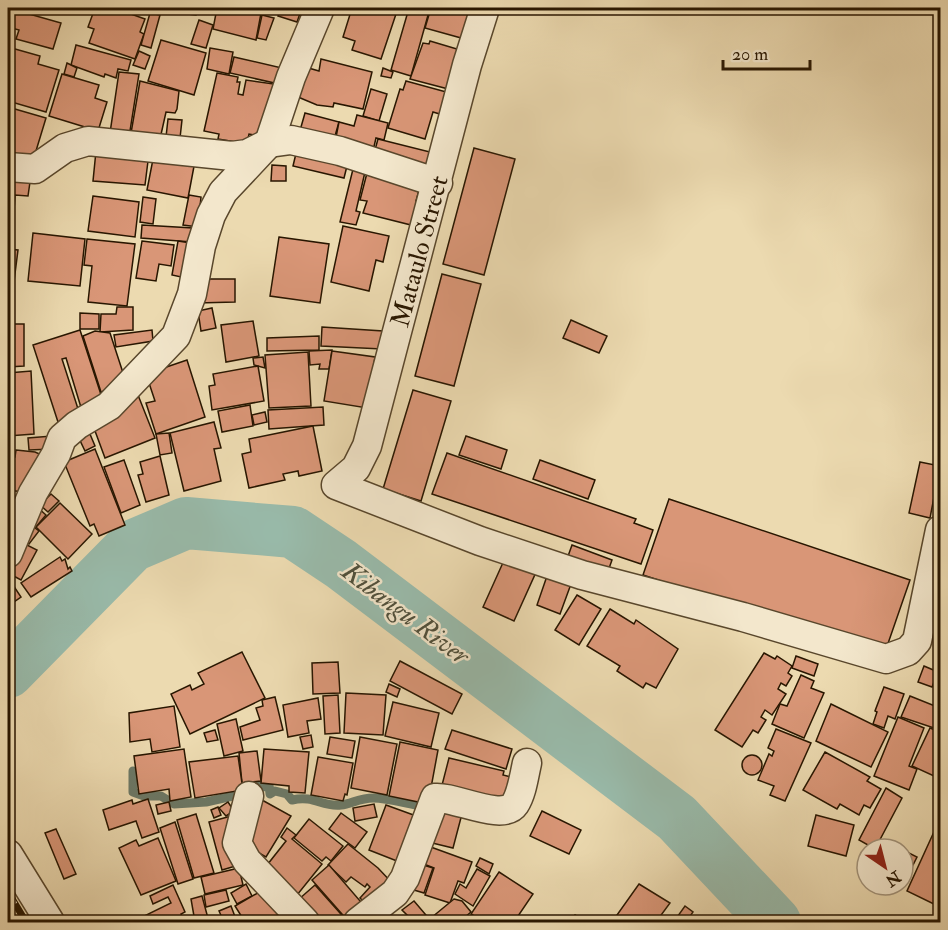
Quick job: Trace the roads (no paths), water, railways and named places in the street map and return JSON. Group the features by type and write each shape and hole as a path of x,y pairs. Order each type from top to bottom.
{"street":[{"path":"8,553 33,493 56,454 62,438 77,424 109,406 176,336 192,294 201,246 212,215 224,192 269,143 291,77 320,8"},
{"name":"Mataulo Street","path":"485,8 467,65 438,183 367,446 356,468 336,485 480,541 582,575 743,617 886,659 908,651 917,641 940,530"},
{"path":"8,167 35,169 66,148 88,141 232,156 247,154 269,143 291,140 309,142 438,183"},
{"path":"358,922 395,892 405,878 435,798 450,799 496,812 506,810 517,802 527,764"},
{"path":"249,796 237,843 247,861 305,922"},
{"path":"8,854 50,922"}],"waterway":[{"name":"Kibangu River","path":"8,672 132,546 186,523 293,532 341,564 677,818 775,922"},
{"path":"133,771 133,792 144,796 161,796 174,804 206,802 246,793 251,784 263,787 269,785 270,794 275,791 287,794 292,800 307,799 334,805 368,798 380,798 428,807"}],"railway":[{"path":"8,892 26,922"}]}
